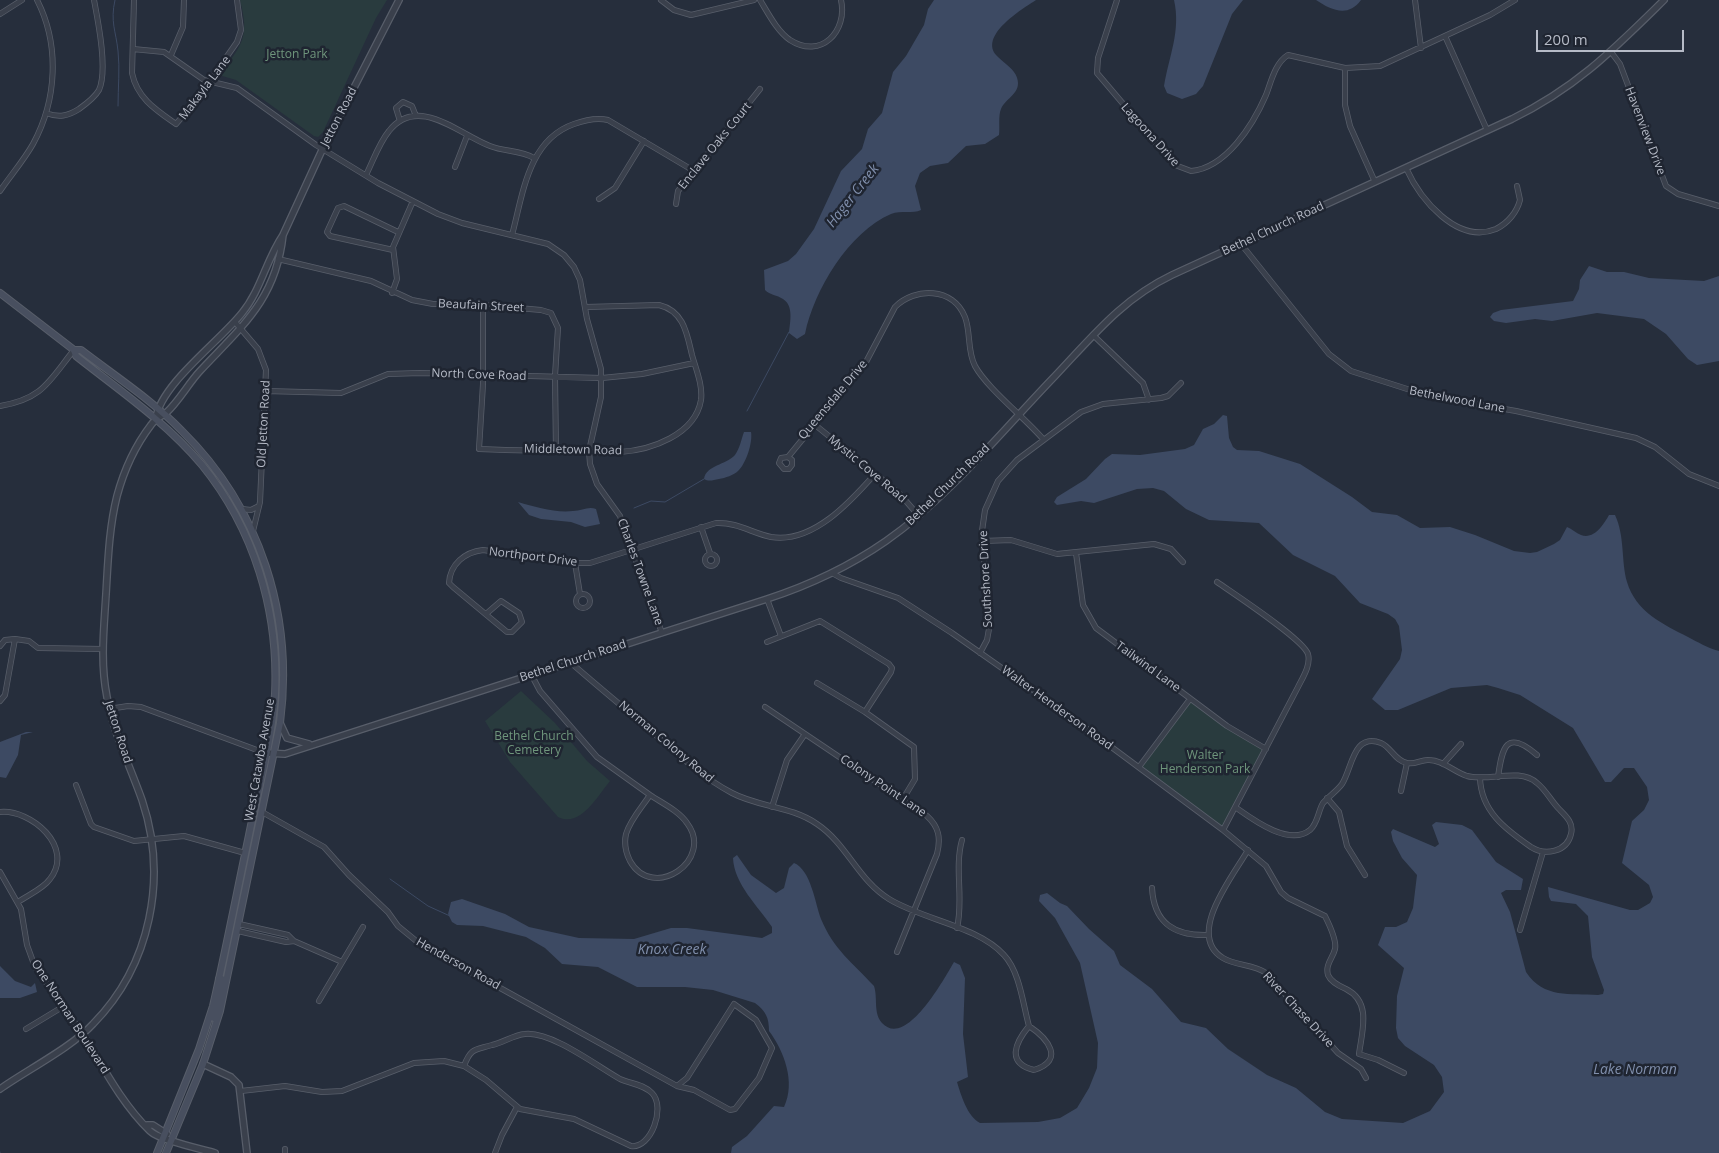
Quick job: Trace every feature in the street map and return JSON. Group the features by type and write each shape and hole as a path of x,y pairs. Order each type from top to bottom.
{"main road":[{"name":"West Catawba Avenue","path":"0,293 74,350 76,356 156,418 183,444 217,485 240,523 258,567 268,602 275,657 274,695 265,753 245,854 219,978 202,1042 156,1153"},
{"name":"West Catawba Avenue","path":"74,350 81,350 157,408 203,453 242,509 253,531 270,575 280,622 284,671 280,723 238,931 214,1032 203,1064 166,1153"},
{"path":"258,567 267,585 276,620 280,622"},
{"path":"238,931 234,926 241,889 240,877"},
{"path":"214,1032 214,1018 222,983 222,979 219,978"}],"street":[{"path":"0,14 22,0"},
{"path":"0,190 33,145 46,113 52,85 52,48 37,0"},
{"path":"46,113 54,116 67,115 88,102 98,90 102,73 94,0"},
{"name":"Makayla Lane","path":"134,0 132,73 136,89 153,107 176,124 237,42 241,30 237,0"},
{"path":"133,49 158,50 171,55 183,27 184,0"},
{"name":"Jetton Road","path":"0,1089 83,1034 97,1020 117,994 130,972 143,941 153,904 155,876 153,840 142,800 109,709 103,672 103,649 114,510 135,449 156,418 157,408 188,369 235,322 252,299 275,246 283,235 323,148 399,0"},
{"path":"661,0 674,10 691,15 754,0"},
{"path":"760,0 787,38 799,44 812,46 825,43 836,34 843,18 841,0"},
{"name":"Lagoona Drive","path":"1117,0 1098,58 1097,72 1175,165 1186,171 1206,167 1233,146 1252,121 1277,68 1288,55 1345,68 1388,64 1490,15 1515,0"},
{"path":"1415,0 1421,48"},
{"name":"Bethel Church Road","path":"109,709 128,706 141,707 274,755 311,745 767,599 832,573 886,540 918,515 1093,335 1124,305 1143,290 1530,110 1557,95 1577,82 1612,52 1664,0"},
{"path":"1445,36 1487,130"},
{"name":"Havenview Drive","path":"1612,52 1620,64 1666,186 1678,194 1719,206"},
{"name":"Charles Towne Lane","path":"171,55 193,72 209,80 237,88 323,148 413,202 462,223 548,244 564,255 577,272 600,360 602,397 589,451 594,476 616,508 662,633"},
{"path":"1345,68 1344,95 1348,120 1375,182"},
{"name":"Enclave Oaks Court","path":"676,204 678,191 760,89"},
{"path":"400,121 396,108 403,102 412,106 416,116"},
{"path":"366,175 388,132 400,121 416,116 437,120 490,146 522,152 534,158"},
{"path":"512,235 534,158 545,142 557,132 590,119 608,120 694,171"},
{"path":"455,167 468,136"},
{"path":"599,199 615,188 644,141"},
{"path":"1406,168 1418,188 1445,219 1460,229 1472,233 1494,229 1510,218 1520,200 1516,186"},
{"path":"392,293 397,279 394,250 398,232 413,202"},
{"path":"394,250 330,236 327,232 338,208 344,206 398,232"},
{"name":"Jetton Road","path":"156,418 164,414 201,370 242,328 264,297 278,259 283,235"},
{"name":"Bethelwood Lane","path":"1241,244 1329,354 1351,371 1422,395 1516,411 1636,438 1655,447 1689,474 1719,486"},
{"name":"Beaufain Street","path":"278,259 360,278 392,293 432,304 483,305 541,310 551,313 558,328 555,376 556,451"},
{"name":"Queensdale Drive","path":"788,457 866,362 895,307 901,300 922,292 934,292 952,301 964,317 975,366 1043,439"},
{"path":"483,305 483,375"},
{"name":"Middletown Road","path":"483,375 479,448 630,451 674,436 686,429 696,415 701,399 683,322 669,308 653,305 586,307"},
{"name":"Old Jetton Road","path":"235,322 242,328 261,355 266,370 259,506 253,531"},
{"path":"1093,335 1143,383 1149,400"},
{"path":"0,406 25,401 39,392 74,350"},
{"name":"North Cove Road","path":"266,391 341,392 388,374 602,378 642,374 694,363"},
{"name":"Southshore Drive","path":"980,653 987,640 989,629 983,520 992,490 1010,466 1073,416 1089,408 1110,403 1149,400 1168,396 1181,383"},
{"name":"Mystic Cove Road","path":"814,424 899,492 918,515"},
{"name":"Northport Drive","path":"486,614 449,583 449,574 462,557 469,552 483,550 575,564 597,562 716,523 731,523 772,537 798,534 841,511 875,474"},
{"path":"242,509 251,510 259,506"},
{"path":"702,527 710,553"},
{"path":"983,541 1006,540 1051,554 1154,544 1176,552 1184,562"},
{"name":"Tailwind Lane","path":"1076,553 1083,605 1091,622 1101,633 1237,733 1266,749"},
{"path":"575,564 580,594"},
{"name":"Walter Henderson Road","path":"832,573 907,603 980,653 1223,830 1267,867 1281,892 1288,898 1326,917 1335,944 1328,967 1329,976 1339,986 1356,996 1362,1005 1363,1026 1359,1054 1378,1060 1404,1073"},
{"path":"1217,582 1292,637 1308,653 1309,662 1223,830"},
{"path":"767,599 781,636"},
{"path":"501,601 519,612 522,622 512,632 508,632 486,614 501,601"},
{"path":"767,642 820,621 889,664 892,668 891,672 865,712"},
{"path":"0,701 5,695 15,639"},
{"path":"0,646 5,640 15,639 29,641 38,648 103,649"},
{"name":"Norman Colony Road","path":"570,662 704,776 741,798 800,815 817,824 836,840 867,882 889,899 989,943 1007,958 1014,974 1029,1026"},
{"path":"532,674 540,691 597,757 650,795 686,821 694,837 693,851 689,862 678,872 666,877 654,878 643,874 631,862 626,848 626,834 650,795"},
{"path":"817,683 865,712 914,747 916,779 903,799"},
{"path":"1139,767 1190,699"},
{"name":"Colony Point Lane","path":"765,707 903,799 932,821 939,835 937,854 897,952"},
{"path":"280,723 288,738 295,742 311,745"},
{"path":"772,807 787,760 805,734"},
{"path":"1235,807 1263,827 1300,835 1312,827 1327,798 1341,785 1354,754 1362,744 1372,742 1384,744 1407,764 1431,760 1465,776 1480,778 1522,776 1533,780 1543,788 1570,821 1572,832 1566,845 1557,850 1543,852 1529,845 1492,815 1482,794 1480,778"},
{"path":"1443,764 1461,744"},
{"path":"1498,777 1502,752 1508,744 1525,746 1537,755"},
{"path":"1401,791 1407,764"},
{"path":"76,786 91,824 94,827 134,841 184,836 245,854"},
{"path":"1327,798 1339,812 1347,846 1365,875"},
{"path":"0,812 19,816 40,826 51,837 55,849 56,865 50,879 18,902"},
{"name":"Henderson Road","path":"262,812 324,847 349,875 388,912 398,926 426,949 502,988 677,1086 694,1090 730,1110 734,1109 758,1078 772,1048 756,1020 734,1004 687,1078 677,1086"},
{"path":"957,928 960,916 959,852 962,840"},
{"path":"1152,888 1152,897 1159,913 1171,928 1183,934 1208,935 1208,926 1212,912 1248,850"},
{"path":"1520,930 1543,852"},
{"name":"One Norman Boulevard","path":"0,872 18,902 23,916 27,945 36,967 83,1034 127,1106 150,1130 164,1135"},
{"path":"239,924 288,936 294,941 342,962"},
{"path":"319,1001 363,927"},
{"path":"238,931 286,942 294,941"},
{"name":"River Chase Drive","path":"1208,935 1215,950 1222,957 1266,973 1338,1053 1361,1069 1366,1078"},
{"path":"26,1029 64,1006"},
{"path":"1029,1026 1045,1038 1050,1046 1051,1054 1049,1062 1043,1067 1034,1070 1020,1064 1015,1056 1016,1046 1029,1026"},
{"path":"242,1091 285,1086 322,1092 342,1092 422,1061 444,1060 464,1066 486,1080 517,1107 531,1112 574,1118 625,1144 635,1147 646,1139 659,1113 656,1098 645,1088 622,1080 593,1062 539,1034 525,1033 492,1046 478,1047 470,1054 464,1066"},
{"path":"203,1064 231,1077 242,1091 247,1153"},
{"path":"496,1153 502,1135 517,1107"},
{"path":"164,1135 215,1153"}],"green space":[{"name":"Jetton Park","path":"240,0 387,0 376,18 323,132 318,137 236,80 219,75 238,48 244,33"},
{"name":"Bethel Church Cemetery","path":"521,691 555,723 587,761 610,781 581,815 566,819 558,817 510,762 485,721"},
{"name":"Walter Henderson Park","path":"1190,699 1265,749 1223,829 1139,767"}],"water":[{"path":"934,0 1036,0 1012,16 997,32 993,40 993,48 997,56 1013,71 1018,83 1016,91 1001,109 999,135 985,144 966,146 948,163 930,166 920,173 915,186 921,210 891,214 861,234 848,248 825,281 816,299 805,334 797,339 789,333 789,306 781,298 765,290 764,270 788,261 796,254 814,229 841,171 862,149 868,129 882,113 893,72 906,56 924,25 928,9"},
{"path":"1174,0 1243,0 1232,14 1203,86 1196,94 1182,99 1167,93 1164,86 1174,43 1176,11"},
{"path":"1316,0 1361,0 1356,6 1345,11 1333,9"},
{"path":"1589,266 1607,272 1624,272 1649,278 1704,281 1719,276 1719,361 1697,365 1688,359 1666,334 1644,319 1597,313 1552,321 1535,319 1506,323 1494,321 1490,317 1493,313 1501,310 1573,301 1579,289 1580,280"},
{"name":"Lake Norman","path":"1223,415 1227,416 1229,438 1233,447 1237,450 1259,451 1300,464 1372,512 1397,515 1420,528 1450,527 1514,551 1530,553 1537,552 1560,540 1567,527 1581,535 1590,535 1598,530 1609,515 1615,515 1622,540 1627,582 1637,601 1660,622 1703,645 1719,651 1719,1153 731,1153 732,1147 747,1136 774,1106 784,1107 789,1087 784,1057 769,1031 766,1015 759,1006 755,1003 713,990 685,987 637,987 598,967 562,964 545,948 526,937 483,926 457,925 452,922 448,914 451,902 462,899 505,914 529,927 579,938 634,939 671,928 687,928 762,938 772,933 772,927 742,886 734,868 733,858 737,855 751,875 776,893 784,888 789,868 794,863 805,872 826,930 844,955 874,986 878,1015 882,1023 892,1029 902,1027 913,1020 933,996 954,962 960,965 965,978 963,1034 968,1077 957,1082 965,1105 975,1120 980,1123 1038,1122 1060,1118 1077,1108 1089,1088 1097,1068 1098,1043 1080,963 1055,918 1039,901 1040,895 1047,893 1067,906 1114,951 1120,965 1152,989 1181,1022 1206,1028 1228,1049 1267,1075 1296,1088 1325,1112 1342,1119 1403,1123 1430,1111 1444,1092 1442,1077 1434,1065 1405,1046 1398,1038 1396,1028 1397,996 1404,968 1378,945 1385,927 1396,927 1407,922 1413,908 1417,875 1402,858 1393,841 1391,832 1393,829 1435,847 1439,844 1432,825 1436,822 1462,825 1472,830 1496,862 1523,879 1521,890 1506,890 1501,893 1510,912 1526,972 1533,981 1549,991 1598,995 1603,994 1604,990 1592,957 1588,916 1576,904 1551,901 1548,887 1630,910 1638,910 1650,903 1653,897 1649,885 1622,863 1632,821 1644,810 1649,800 1647,787 1634,768 1624,768 1611,782 1605,782 1573,728 1520,695 1498,688 1487,685 1451,688 1398,710 1385,710 1372,699 1400,659 1402,650 1399,626 1395,619 1388,614 1360,603 1335,576 1293,555 1259,523 1209,520 1186,509 1164,491 1153,488 1137,489 1094,503 1081,501 1057,505 1054,502 1057,497 1086,479 1112,454 1140,455 1185,449 1194,445 1203,429 1214,424"},
{"path":"744,432 751,432 751,441 741,468 727,477 711,480 704,479 708,471 735,455"},
{"path":"518,502 559,511 596,509 600,524 585,527 571,522 541,519 529,515"},
{"path":"26,732 33,732 21,735 18,755 6,778 0,777 0,742"},
{"path":"0,966 15,981 31,987 35,983 37,992 20,998 0,998"}],"waterway":[{"path":"115,0 113,21 119,58 118,106"},
{"name":"Hager Creek","path":"747,411 789,332"},
{"name":"Hager Creek","path":"634,508 651,501 665,502 704,479"},
{"name":"Knox Creek","path":"390,879 428,906 450,916"}]}
